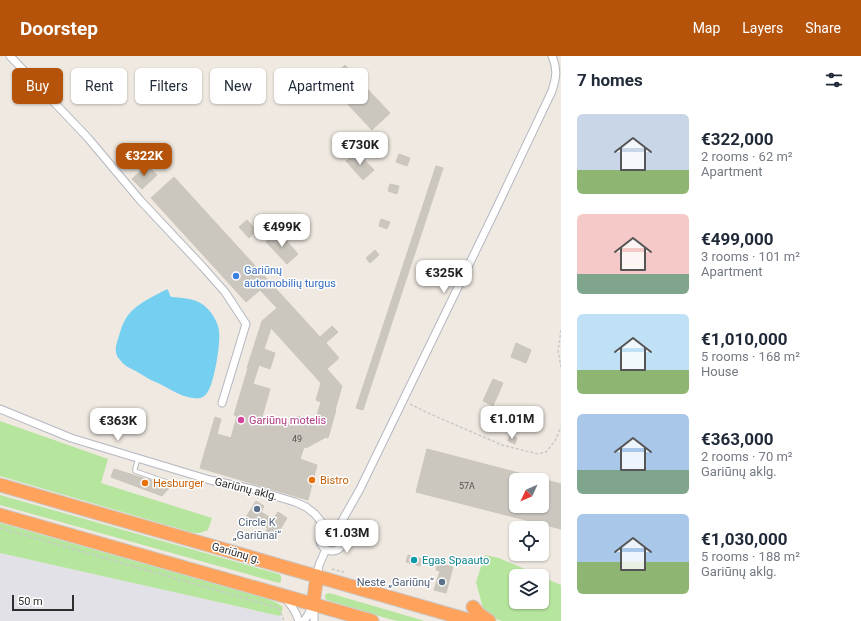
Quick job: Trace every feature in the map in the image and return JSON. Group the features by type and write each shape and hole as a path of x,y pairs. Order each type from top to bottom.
{"highway":[{"name":"Gariūnų g.","path":"0,485 472,621"},
{"path":"0,515 372,621"},
{"path":"194,541 210,534"},
{"path":"313,604 317,576"},
{"path":"473,607 479,614 489,621"}],"street":[{"path":"10,56 88,138 140,200 225,292 246,324 222,403"},
{"path":"338,528 360,489 500,202 552,91 556,79 556,68 552,56"},
{"name":"Gariūnų aklg.","path":"0,409 71,438 210,480 252,489 295,502 306,507 315,514 326,528"},
{"path":"326,528 338,528 343,534 344,538 342,546 336,550 326,549 321,544 320,537 323,530 326,528"},
{"path":"317,576 321,560 326,549"},
{"path":"283,596 290,603 298,621"},
{"path":"304,621 313,604"},
{"path":"313,604 314,621"}],"lane":[{"path":"138,458 135,471 172,484"}],"path":[{"path":"561,330 558,351 561,367"},
{"path":"403,400 428,413 502,445 538,454 546,452 555,442 561,427"},
{"path":"0,528 279,608 284,621"}],"shaded area":[{"path":"0,553 280,616 282,621 0,621"}],"green space":[{"path":"0,421 108,459 101,483 212,518 208,530 200,533 194,533 0,476"},
{"path":"0,495 279,574 281,576 281,582 279,583 0,505"},
{"path":"0,523 268,599 283,607 280,616 0,553"},
{"path":"485,555 499,558 525,569 509,569 509,609 549,609 549,580 561,585 561,621 502,621 493,618 485,613 476,582"},
{"path":"329,593 425,621 398,621 389,619 327,600 325,596"}],"water":[{"path":"167,289 172,297 191,299 205,306 217,323 219,344 214,373 210,388 203,397 200,398 190,398 174,392 125,365 116,353 116,345 127,316 142,302"}],"building":[{"path":"368,90 390,113 372,130 348,104 368,104"},
{"path":"357,152 374,170 363,180 346,161"},
{"path":"399,154 410,158 407,166 396,162"},
{"path":"147,165 157,175 142,189 132,179"},
{"path":"436,166 443,168 363,410 356,408"},
{"path":"174,177 320,337 332,326 338,332 326,343 339,358 327,369 342,386 328,438 326,437 306,448 304,447 300,459 317,465 308,500 200,468 215,417 221,419 217,434 231,438 237,416 234,415 262,321 277,308 260,290 246,302 151,198","holes":["271,328 321,383 316,400 321,402 315,422 297,416 294,426 262,417 270,389 253,384 259,365 270,369 275,353 264,349"]},
{"path":"390,184 399,186 397,194 388,191"},
{"path":"381,219 390,222 387,229 379,226"},
{"path":"247,220 257,231 249,238 239,227"},
{"path":"278,231 298,254 287,264 266,242"},
{"path":"375,250 379,255 370,263 366,258"},
{"path":"516,343 531,350 526,363 511,357"},
{"path":"493,379 503,383 493,406 483,401"},
{"path":"510,435 517,438 515,444 508,441"},
{"path":"427,449 519,473 509,473 509,513 549,513 549,481 561,484 561,529 549,526 549,521 530,521 416,492"},
{"name":"Hesburger","path":"114,469 170,487 162,496 111,477"},
{"path":"256,501 264,506 261,512 273,519 278,512 287,518 274,540 264,534 268,528 246,517"},
{"name":"Egas Spaauto","path":"408,555 422,559 420,566 406,562"},
{"path":"438,563 453,567 446,593 434,590 440,571 436,570"}],"place":[{"name":"Gariūnų automobilių turgus","path":"236,276"},
{"name":"Gariūnų motelis","path":"241,420"},
{"name":"Bistro","path":"312,480"},
{"name":"Hesburger","path":"145,483"},
{"name":"Circle K „Gariūnai“","path":"257,509"},
{"name":"Egas Spaauto","path":"414,560"},
{"name":"Neste „Gariūnų“","path":"442,582"}]}
